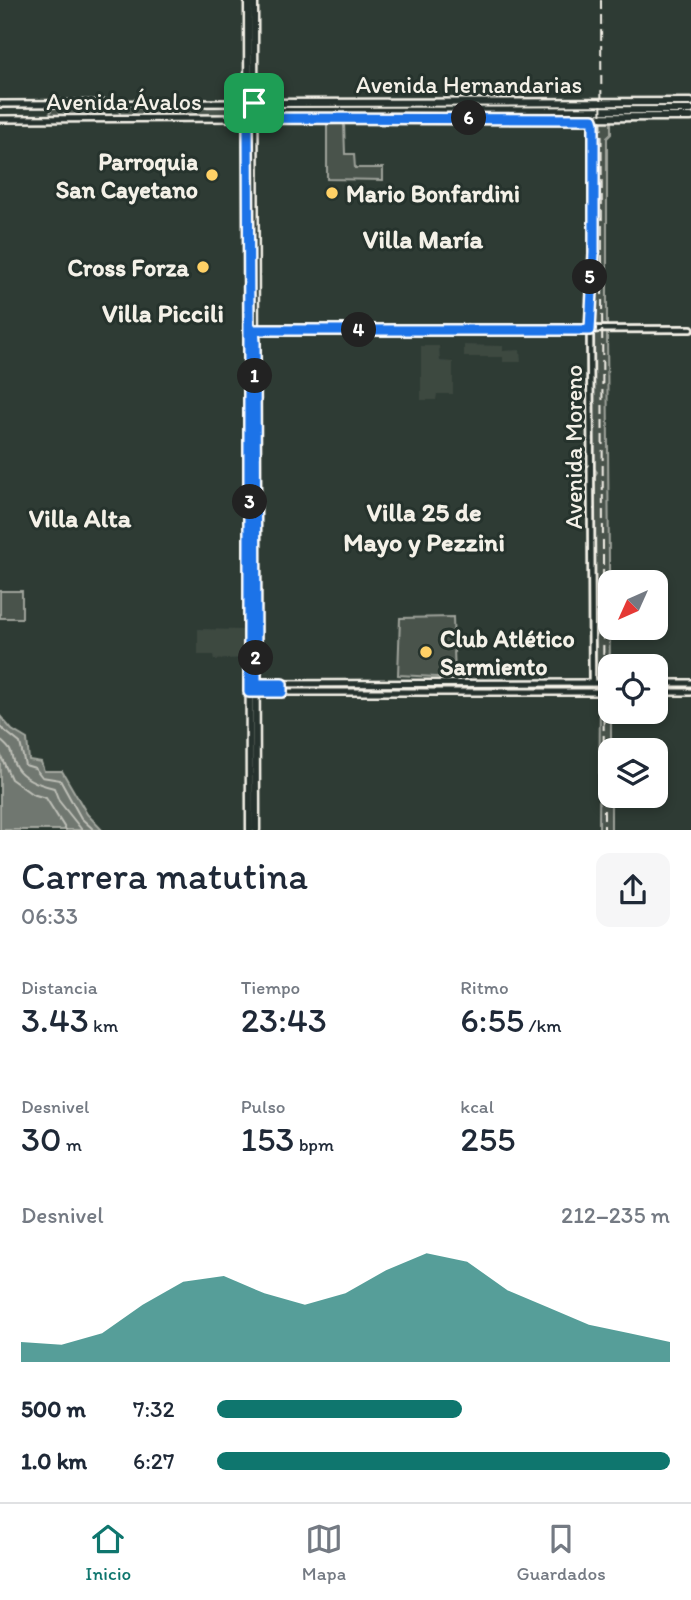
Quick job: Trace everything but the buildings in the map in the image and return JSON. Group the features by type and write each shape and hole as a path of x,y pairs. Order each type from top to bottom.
{"main road":[{"path":"247,0 251,111 252,330 253,684 250,830"},
{"path":"251,111 254,0"},
{"name":"Avenida Hernandarias","path":"251,111 691,102"},
{"name":"Avenida Ávalos","path":"0,104 251,111"},
{"name":"Avenida Hernandarias","path":"251,111 691,110"},
{"name":"Avenida Hernandarias","path":"251,111 593,119 691,117"},
{"name":"Avenida Ávalos","path":"0,119 251,111"},
{"name":"Avenida Moreno","path":"592,683 595,692"},
{"path":"253,684 598,683"},
{"path":"668,683 691,683"},
{"path":"269,684 269,692"},
{"path":"282,684 282,692"},
{"path":"252,692 595,692"},
{"path":"252,692 256,830"},
{"path":"668,692 691,692"}],"street":[{"name":"Avenida Moreno","path":"592,683 590,330 594,253 593,119"},
{"path":"252,330 691,329"}],"shaded area":[{"path":"104,105 105,118 50,115 52,106"},
{"path":"240,105 240,116 186,115 188,106"},
{"path":"172,106 174,115 121,117 118,107"},
{"path":"598,120 611,121 611,134 607,138 607,325 592,325 595,259 601,252 597,248"},
{"path":"344,123 345,154 354,154 355,168 383,168 383,180 327,179 327,124"},
{"path":"595,331 607,333 609,570 598,570 598,640 610,640 610,654 598,654 598,677 595,677 597,617 593,611 594,477 597,472 594,468 592,334"},
{"path":"464,345 503,346 503,351 520,350 521,362 503,362 503,357 464,357"},
{"path":"421,346 439,346 440,361 453,362 453,394 437,394 436,400 421,400"},
{"path":"0,591 22,591 22,618 0,618"},
{"name":"Club Atlético Sarmiento","path":"453,617 455,678 398,675 400,618"},
{"path":"198,629 243,630 243,658 214,660 213,655 198,655"},
{"path":"600,724 611,724 611,738 600,738"},
{"path":"599,808 611,808 611,830 599,830"}],"water":[{"path":"0,716 12,730 27,739 29,760 41,762 44,771 62,771 87,814 102,830 0,830"}],"railway":[{"path":"601,0 604,830"}],"place":[{"name":"Parroquia San Cayetano","path":"212,175"},
{"name":"Mario Bonfardini","path":"332,193"},
{"name":"Cross Forza","path":"203,267"},
{"name":"Club Atlético Sarmiento","path":"426,652"}],"district":[{"name":"Villa María","path":"423,239"},
{"name":"Villa Piccili","path":"163,313"},
{"name":"Villa Alta","path":"80,518"},
{"name":"Villa 25 de Mayo y Pezzini","path":"424,527"}],"route":[{"path":"254,103 248,103 248,118 316,118 531,118 593,119 594,123 594,253 590,277 590,330 458,331 249,330 249,692 282,692 282,684 256,684 255,342 254,330 249,330 248,124 248,118 254,118 254,103"}]}
